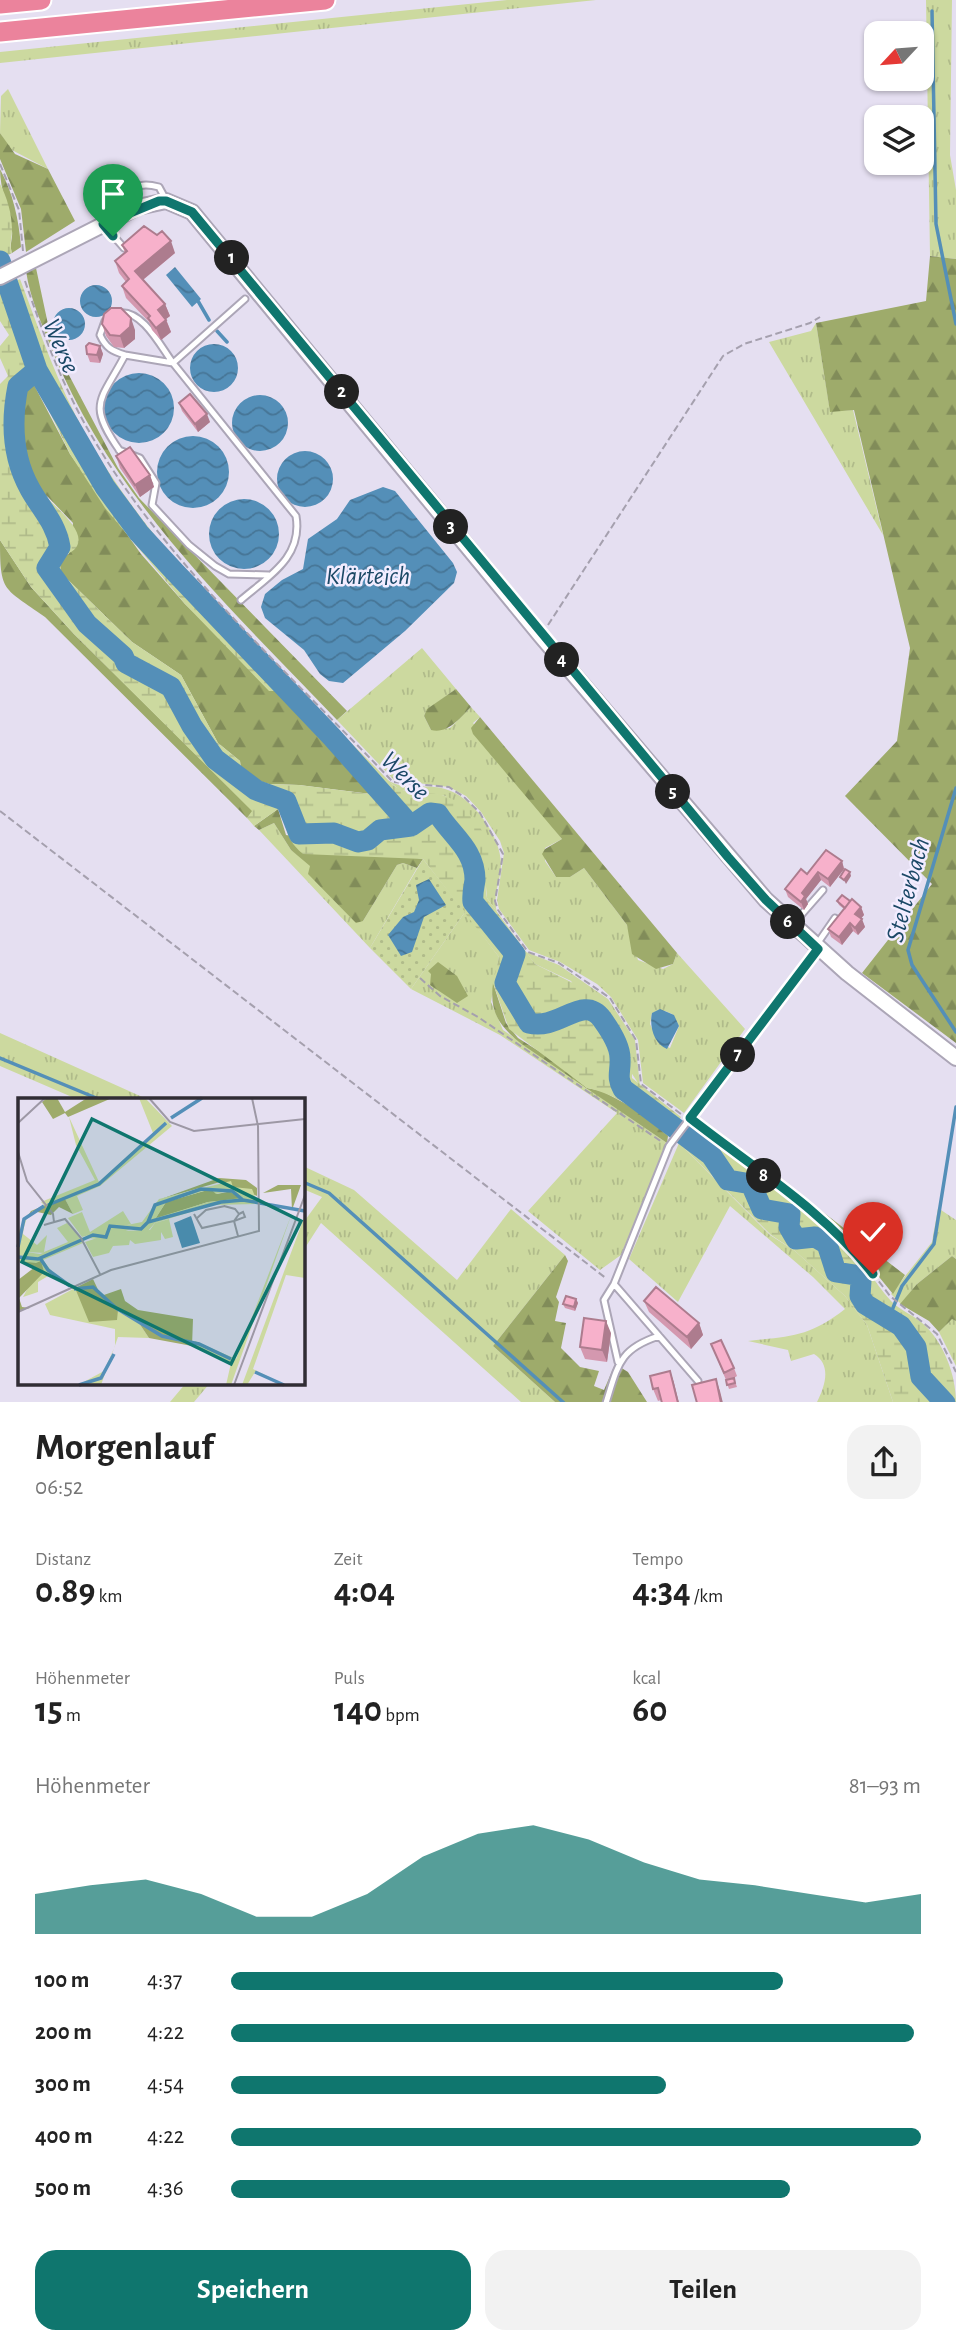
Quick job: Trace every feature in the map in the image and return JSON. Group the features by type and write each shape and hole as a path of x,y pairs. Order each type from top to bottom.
{"highway":[{"path":"0,4 41,0"},
{"path":"0,32 325,0"}],"street":[{"path":"0,277 138,207 166,201 192,212 541,636 728,857 792,926 956,1058"}],"lane":[{"path":"128,191 149,184 159,187 166,201"},
{"path":"103,224 127,250"},
{"path":"173,363 244,299"},
{"path":"173,363 112,351 100,335 107,318 126,312 147,329 296,516 299,529 290,558 241,600"},
{"path":"125,355 105,388 100,407 101,424 125,462"},
{"path":"119,450 140,457 156,483 152,505 189,545 229,575 270,575"},
{"path":"792,926 823,890"},
{"path":"618,1362 604,1300 614,1284 671,1144 835,918"},
{"path":"614,1284 698,1381"},
{"path":"606,1402 618,1362 637,1343 659,1336"}],"path":[{"path":"0,164 19,210 20,267 62,379 89,432 145,516 228,610 393,782 449,788 464,797 480,813 503,854 495,901 498,910 528,952 559,963 610,998 636,1040 641,1084 855,1250 890,1296 899,1305 928,1323 937,1334 956,1372"},
{"path":"541,636 723,356 744,344 810,323 820,317"},
{"path":"0,811 614,1284"},
{"path":"420,978 440,996 478,1017 671,1144"}],"green space":[{"path":"507,0 596,0 0,63 0,52"},
{"path":"926,0 952,0 950,155 956,190 956,259 930,256 929,175 934,175 934,105 928,105 927,91 934,91 934,21 926,21"},
{"path":"8,89 48,169 10,149 0,133 1,96"},
{"path":"0,133 15,154 48,169 75,221 26,252 21,209 0,159"},
{"path":"0,169 12,197 19,227 21,247 12,253 12,231"},
{"path":"0,184 11,218 12,253 0,259"},
{"path":"930,256 956,259 956,1043 862,973 932,884 845,796 897,741 910,648 854,410 830,412 816,323 926,301"},
{"path":"36,268 52,343 118,468 139,498 347,711 337,720 177,549 141,503 108,456 78,405 37,313 26,271"},
{"path":"20,279 58,378 86,435 116,484 151,530 226,618 395,787 451,798 476,822 490,850 487,898 535,964 587,990 616,1017 632,1050 632,1078 681,1117 668,1136 610,1095 587,1088 509,1029 493,983 499,957 423,859 303,854 291,841 278,809 254,826 247,818 252,811 74,634 31,587 0,540 0,384 8,376 0,358 0,346 9,335 0,321 0,289","holes":["33,378 70,454 105,508 185,604 269,691 275,691 306,720 370,794 269,784 253,779 241,769 240,761 218,743 181,675 132,642 61,573 59,557 74,550 79,540 66,517 26,474 18,442 20,388"]},
{"path":"816,323 830,411 853,410 883,535 769,342 811,331"},
{"path":"34,377 33,383 70,454 141,554 185,604 306,720 371,794 269,784 253,779 241,769 240,761 218,743 181,675 132,642 61,573 59,557 69,554 73,523 48,497 34,487 19,450 16,420 20,388"},
{"path":"0,540 31,587 74,634 253,811 247,818 45,617 12,593 3,580"},
{"path":"422,648 456,689 427,710 424,716 431,730 450,728 471,707 480,717 473,723 562,839 545,848 545,861 556,877 570,877 584,868 627,925 638,960 663,969 673,964 677,953 745,1029 684,1113 643,1083 638,1040 611,997 597,984 560,962 529,950 499,909 497,900 504,853 500,841 481,812 466,796 449,787 394,780 337,720","holes":["665,1011 672,1014 679,1026 670,1048 659,1043 650,1024 652,1013"]},
{"path":"456,689 471,707 448,728 431,730 424,716 427,709"},
{"path":"480,717 677,953 673,964 656,969 632,954 627,925 584,868 570,877 556,877 542,854 545,849 562,839 473,734 471,728"},
{"path":"387,780 401,785 445,789 475,808 490,830 500,853 497,912 487,898 486,887 446,796 400,790"},
{"path":"278,809 286,835 423,859 417,868 403,863 397,865 363,921 356,923 308,874 310,866 291,850 274,823 259,830 254,826"},
{"path":"274,823 291,850 305,860 363,921 397,865 403,863 417,868 370,948 259,830"},
{"path":"423,859 465,912 411,989 370,948"},
{"path":"465,912 499,957 491,1002 503,1030 667,1143 621,1255 600,1270 528,1211 617,1113 500,1035 411,989"},
{"path":"526,952 559,965 608,999 635,1040 640,1086 571,981 535,964"},
{"path":"438,962 457,976 468,996 457,1003 430,985 431,974 428,971"},
{"path":"493,983 506,1023 518,1038 553,1060 587,1088 602,1091 639,1111 668,1136 667,1143 523,1045 515,1038 502,1025 495,1011"},
{"path":"0,1033 145,1098 74,1098 0,1066"},
{"path":"699,1117 905,1275 893,1294 857,1250 701,1125 696,1120"},
{"path":"692,1125 832,1234 856,1257 891,1301 929,1329 947,1359 954,1381 956,1402 893,1402 867,1325 845,1296 795,1251 771,1235 679,1143"},
{"path":"679,1143 770,1235 795,1251 845,1296 867,1325 893,1402 817,1402 825,1376 820,1359 814,1354 791,1361 788,1350 748,1341 800,1334 821,1325 845,1309 813,1277 730,1206 678,1302 629,1259"},
{"path":"304,1166 354,1190 457,1280 511,1209 565,1255 493,1346 555,1402 521,1402 321,1223 304,1249 304,1222 322,1197 304,1189"},
{"path":"938,1208 956,1220 956,1259 952,1256 917,1284 901,1304 891,1294 932,1242"},
{"path":"565,1255 568,1261 556,1297 559,1302 555,1321 566,1323 561,1348 580,1367 599,1371 594,1386 604,1390 615,1364 628,1372 647,1402 555,1402 493,1346"},
{"path":"952,1256 956,1259 956,1321 952,1319 939,1332 929,1321 900,1304 917,1284"},
{"path":"952,1318 956,1321 956,1366 939,1332"},
{"path":"184,1385 208,1385 194,1402 170,1402"}],"water":[{"path":"175,267 201,299 192,307 166,275"},
{"path":"96,285 107,290 112,301 107,312 96,317 85,312 80,301 85,290"},
{"path":"69,308 80,313 85,324 80,335 69,340 58,335 53,324 58,313"},
{"path":"214,344 231,351 238,368 231,385 214,392 197,385 190,368 197,351"},
{"path":"139,373 164,383 174,408 164,433 139,443 114,433 104,408 114,383"},
{"path":"260,395 271,397 280,403 286,412 286,434 280,443 271,449 260,451 249,449 240,443 234,434 232,423 234,412 240,403 249,397"},
{"path":"193,436 213,442 223,452 229,472 223,492 213,502 193,508 173,502 163,492 157,472 163,452 173,442"},
{"path":"305,451 316,453 325,459 331,468 331,490 325,499 316,505 305,507 294,505 285,499 279,490 277,479 279,468 285,459 294,453"},
{"name":"Klärteich","path":"383,487 395,491 453,563 457,572 454,583 405,631 343,683 329,681 320,674 304,650 265,618 261,607 265,594 282,580 303,569 308,539 337,519 350,500"},
{"path":"251,499 264,505 273,514 277,520 277,548 269,559 258,567 237,569 219,559 211,548 209,527 219,509 230,501"},
{"path":"429,879 446,905 424,917 412,952 401,956 388,935 403,917 414,912 419,900 416,885"},
{"path":"660,1009 674,1015 679,1026 667,1049 656,1039 652,1029 652,1013"}],"building":[{"path":"144,226 157,235 162,231 171,241 135,271 165,304 158,310 166,320 156,328 148,318 150,316 122,286 129,279 115,261 127,251 122,245"},
{"path":"111,308 121,308 131,318 130,327 120,336 110,335 102,324 104,314"},
{"path":"89,343 100,346 97,355 87,354 86,346"},
{"path":"190,394 207,414 195,424 179,403"},
{"path":"130,447 150,475 135,485 116,456"},
{"path":"826,850 842,861 828,879 818,872 802,893 805,896 801,902 785,889 801,869 807,874"},
{"path":"845,869 850,872 844,880 840,877"},
{"path":"842,895 850,901 845,908 837,901"},
{"path":"852,899 861,907 855,914 862,919 855,928 850,923 839,937 828,929"},
{"path":"656,1287 699,1323 687,1337 644,1301"},
{"path":"566,1296 576,1299 574,1307 563,1304"},
{"path":"584,1318 606,1321 602,1350 580,1347"},
{"path":"721,1340 734,1368 724,1373 711,1344"},
{"path":"670,1371 678,1402 662,1402 658,1388 653,1389 650,1376"},
{"path":"734,1378 735,1383 727,1385 726,1380"},
{"path":"716,1379 721,1402 697,1402 692,1385"}],"waterway":[{"name":"Stelterbach","path":"932,11 936,224 956,324"},
{"name":"Werse","path":"0,261 37,370 105,487 139,533 332,737 411,826 430,813 438,814 462,844 474,869 473,902 515,954 505,983 529,1023 550,1022 578,1011 595,1012 608,1028 618,1048 619,1077 623,1089 711,1155 728,1180 751,1184 762,1209 790,1214 789,1227 796,1239 815,1237 827,1244 836,1272 855,1275 861,1281 860,1296 865,1304 901,1326 916,1347 921,1377 944,1402"},
{"path":"198,301 209,320"},
{"path":"217,331 227,342"},
{"path":"37,370 18,386 14,412 16,452 24,477 58,538 60,547 47,568 87,624 123,656 126,663 171,687 192,726 215,759 256,790 286,801 299,834 334,833 358,842 368,840 380,830 411,826"},
{"name":"Stelterbach","path":"956,788 908,950 912,965 956,1032"},
{"path":"0,1058 96,1098"},
{"path":"888,1320 902,1286 934,1244 956,1107"},
{"path":"304,1182 329,1193 563,1402"}],"route":[{"path":"113,236 103,224 138,207 166,201 192,212 257,287 541,636 728,857 766,900 818,949 690,1118 827,1225 855,1250 873,1274"}]}
